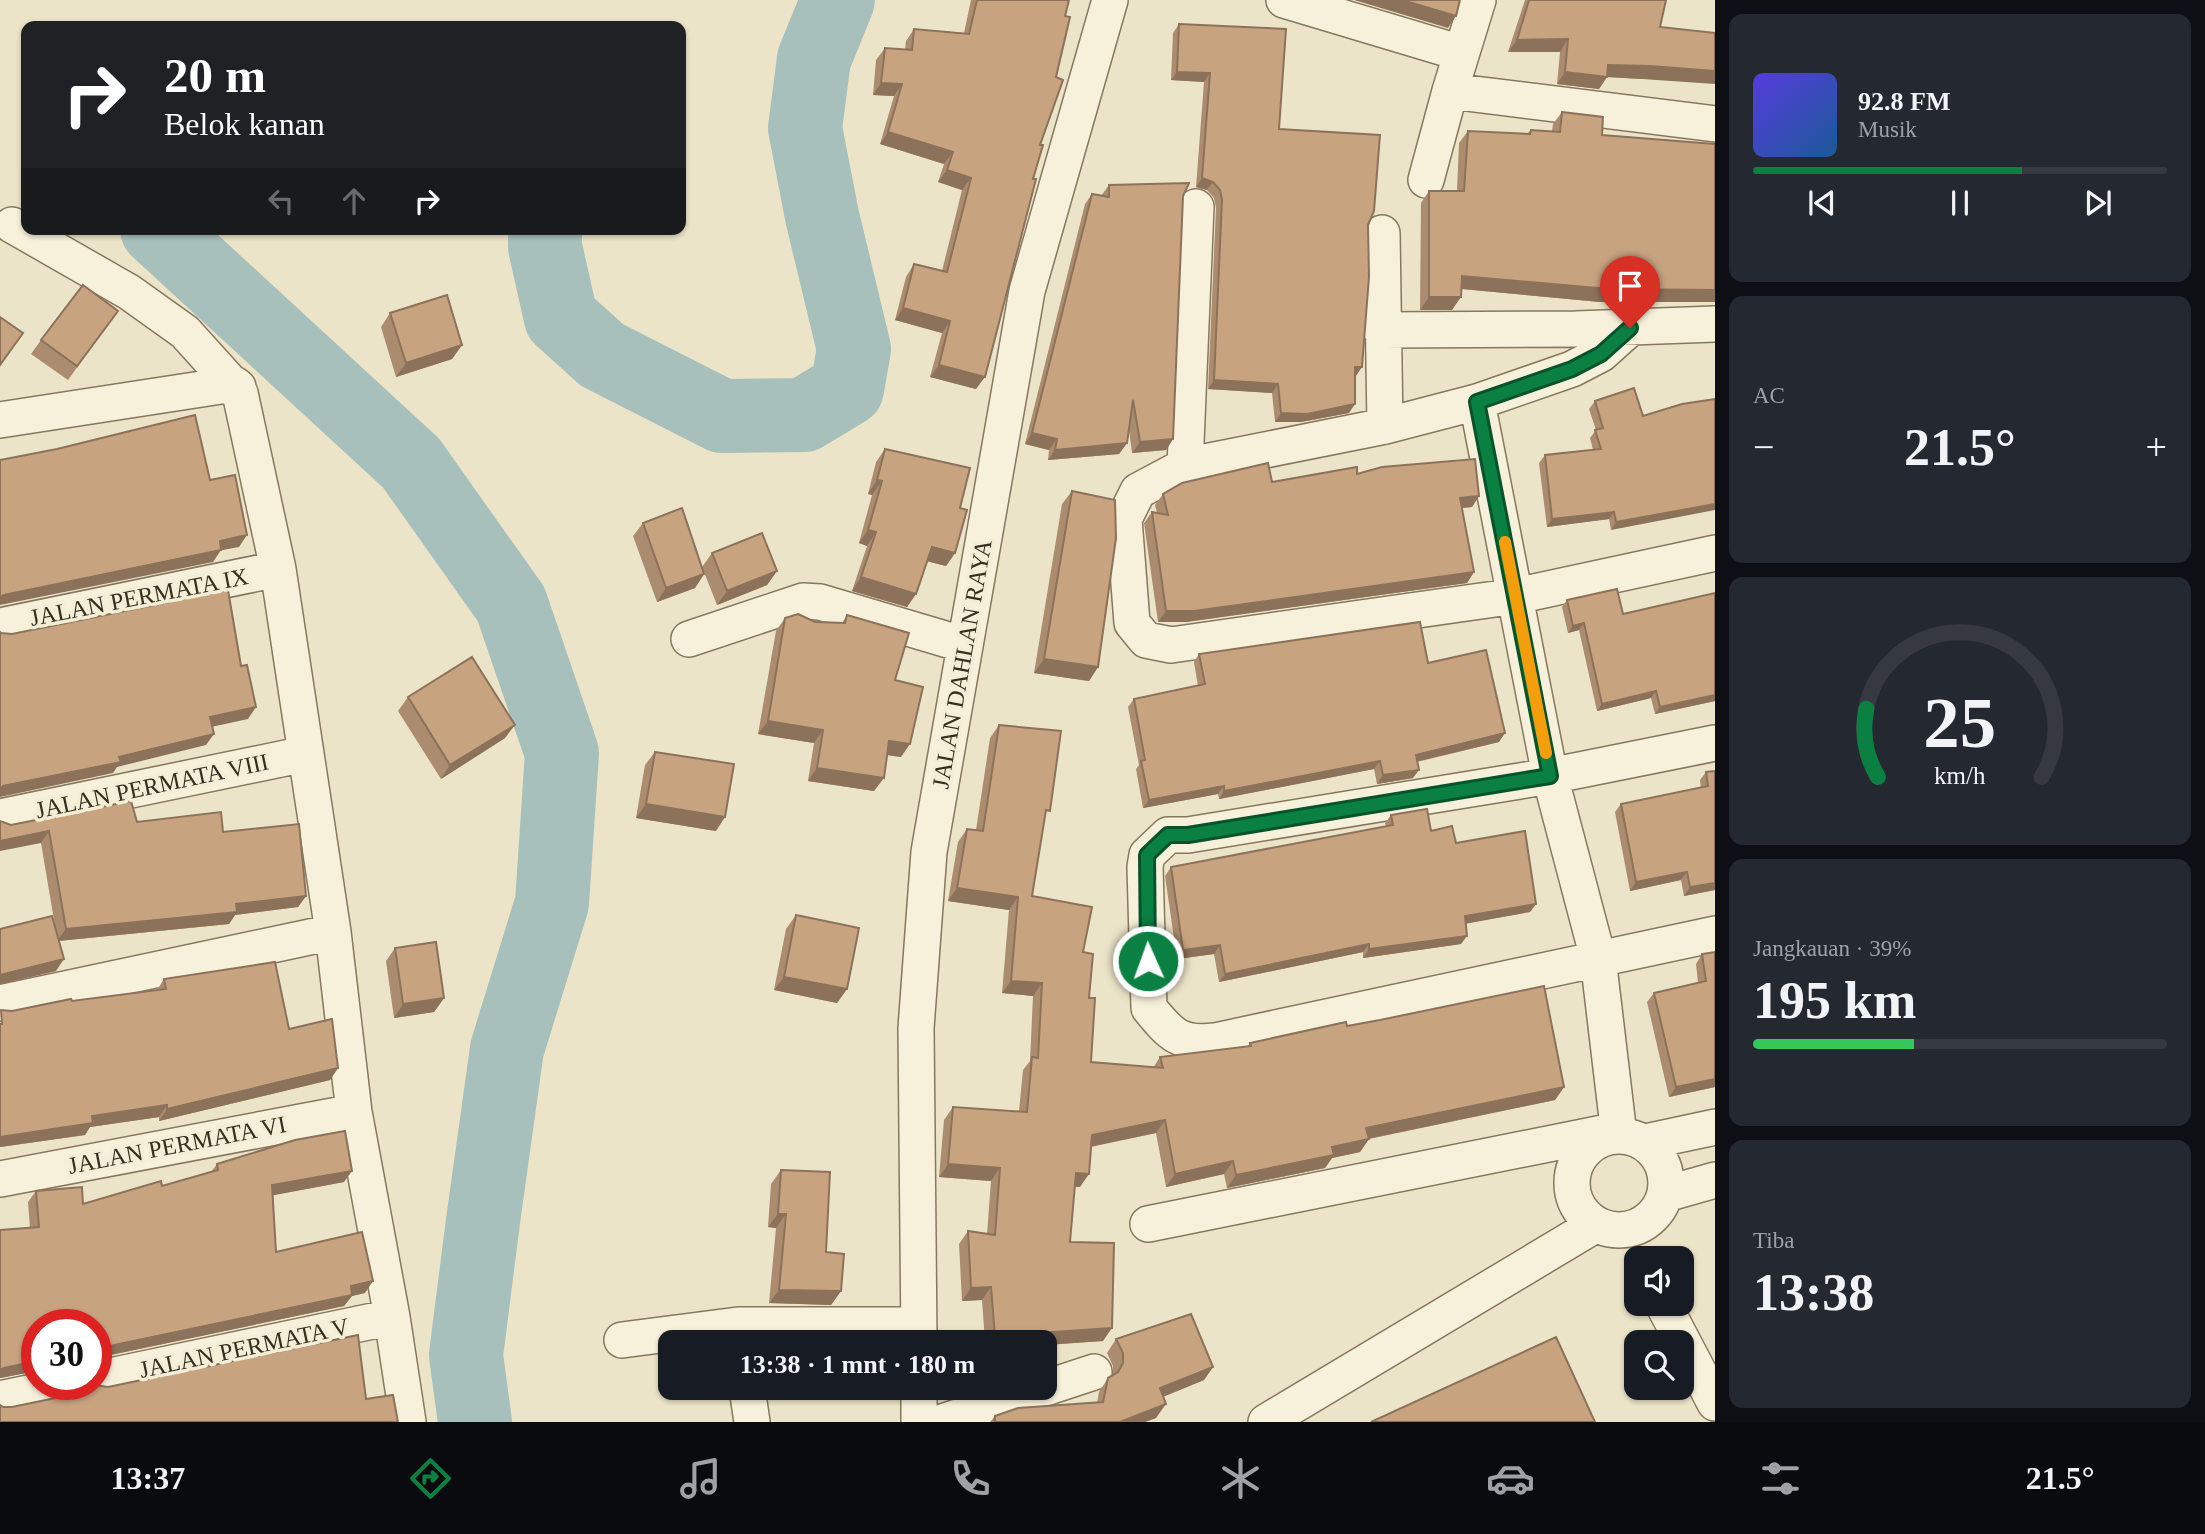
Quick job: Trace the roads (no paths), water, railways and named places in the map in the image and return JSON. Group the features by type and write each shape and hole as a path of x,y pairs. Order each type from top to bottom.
{"street":[{"name":"JALAN DAHLAN RAYA","path":"918,1330 916,1028 929,852 1027,291 1110,0"},
{"path":"1284,0 1461,53"},
{"path":"1426,180 1478,0"},
{"path":"1450,91 1715,124"},
{"path":"1185,466 1196,207"},
{"path":"12,225 21,230"},
{"path":"1382,233 1381,330 1385,426"},
{"path":"29,235 129,292 184,332 238,387 278,569 333,932 354,1112 393,1317 408,1422"},
{"path":"1381,330 1630,328 1715,324"},
{"path":"1630,328 1601,354 1572,369 1477,402 1385,426 1185,466 1138,491 1124,519 1132,623 1146,640 1171,645 1516,596 1715,553"},
{"path":"0,420 234,384 238,387"},
{"path":"1266,1422 1620,1238 1652,1219 1666,1194 1664,1164 1627,1135 1598,958 1550,776 1477,402"},
{"name":"JALAN PERMATA IX","path":"0,625 278,569"},
{"path":"689,639 803,601 820,602 965,645"},
{"path":"1715,743 1550,776 1188,835 1168,835 1147,855 1149,1008 1175,1036 1192,1044 1715,934"},
{"name":"JALAN PERMATA VIII","path":"0,817 305,754"},
{"path":"0,1003 333,932"},
{"name":"JALAN PERMATA VI","path":"0,1179 354,1112"},
{"path":"1148,1224 1627,1135 1715,1127"},
{"path":"1620,1238 1575,1202 1573,1171 1590,1145 1627,1135"},
{"path":"1666,1194 1715,1180"},
{"path":"1669,1316 1715,1403"},
{"name":"JALAN PERMATA V","path":"112,1376 393,1317"},
{"path":"622,1340 658,1338"},
{"path":"942,1422 1094,1371"},
{"path":"0,1399 21,1395"},
{"path":"749,1400 752,1422"},
{"path":"919,1400 919,1422"}],"waterway":[{"path":"545,235 545,247 561,318 602,355 722,416 804,415 847,389 854,349 822,216 805,128 814,59 838,0"},
{"path":"164,235 411,463 511,604 562,753 552,903 507,1049 483,1221 466,1355 475,1422"}]}
